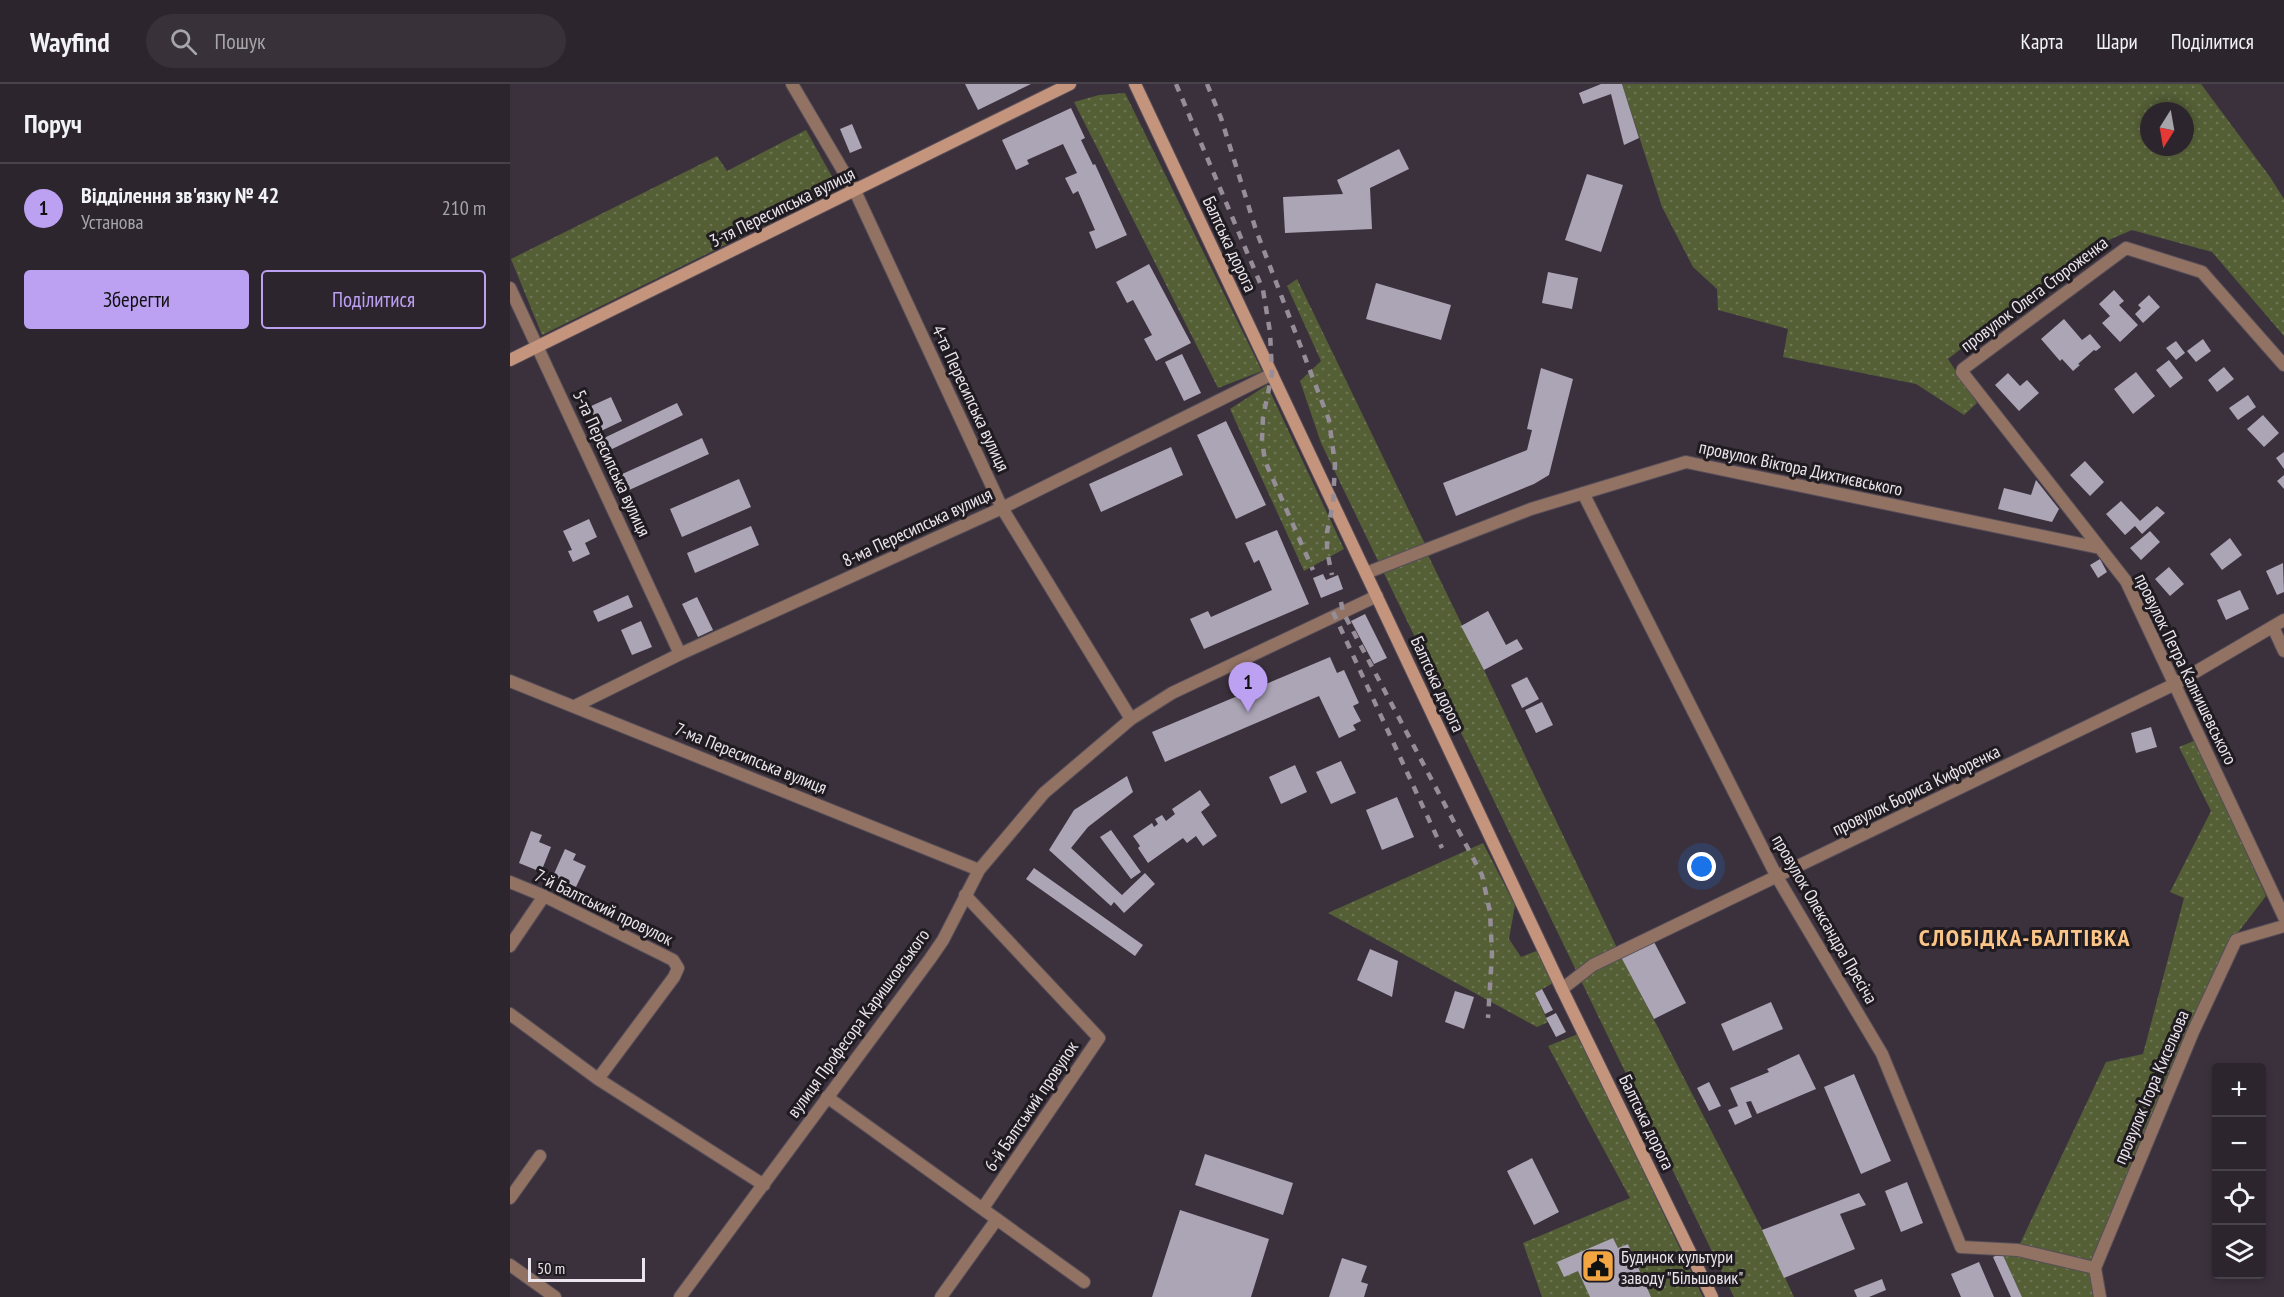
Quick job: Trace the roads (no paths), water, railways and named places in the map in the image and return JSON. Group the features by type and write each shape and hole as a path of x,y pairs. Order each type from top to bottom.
{"main road":[{"name":"3-тя Пересипська вулиця","path":"510,360 1070,84"},
{"name":"Балтська дорога","path":"1135,84 1562,990 1712,1297"}],"street":[{"name":"4-та Пересипська вулиця","path":"792,84 855,191 1002,508 1131,718"},
{"name":"провулок Олега Стороженка","path":"1963,369 2126,248 2202,272 2284,365"},
{"name":"5-та Пересипська вулиця","path":"510,288 539,346 680,654"},
{"name":"провулок Петра Калнишевського","path":"1963,369 1964,376 2126,581 2284,917"},
{"name":"8-ма Пересипська вулиця","path":"575,706 680,654 1002,508 1272,374"},
{"name":"провулок Віктора Дихтиєвського","path":"1366,573 1532,509 1686,462 2100,548"},
{"name":"провулок Олександра Пресіча","path":"1583,494 1778,878 1882,1054 1961,1247 2018,1250 2095,1268"},
{"name":"вулиця Професора Каришковського","path":"680,1297 930,959 979,870 1044,793 1131,718 1172,693 1377,596"},
{"name":"провулок Бориса Кифоренка","path":"1562,990 1593,965 1778,878 2175,684 2279,623"},
{"path":"2279,623 2284,651"},
{"name":"7-ма Пересипська вулиця","path":"510,681 979,870"},
{"name":"7-й Балтський провулок","path":"510,882 544,896 673,960 678,968 674,977 598,1079"},
{"name":"6-й Балтський провулок","path":"964,895 1099,1038 983,1208"},
{"path":"510,946 544,896"},
{"name":"провулок Ігора Кисельова","path":"2095,1268 2193,1032 2236,940 2284,926"},
{"path":"510,1014 598,1079 764,1185"},
{"path":"826,1097 1084,1282"},
{"path":"510,1198 540,1156"},
{"path":"941,1297 997,1220"},
{"path":"510,1265 555,1297"},
{"path":"2095,1268 2100,1297"}],"railway":[{"path":"1176,84 1263,290 1270,332 1272,374 1263,417 1262,440 1265,461 1313,570"},
{"path":"1207,84 1221,118 1256,230 1329,420 1335,464 1333,504 1327,532 1327,551 1332,575"},
{"path":"1341,602 1343,612 1482,875 1490,912 1492,954 1488,1018"},
{"path":"1333,612 1442,848"}],"place":[{"name":"Відділення зв'язку № 42","path":"1248,712"},
{"name":"Будинок культури заводу \"Більшовик\"","path":"1598,1266"}],"district":[{"name":"СЛОБІДКА-БАЛТІВКА","path":"2025,937"}]}
